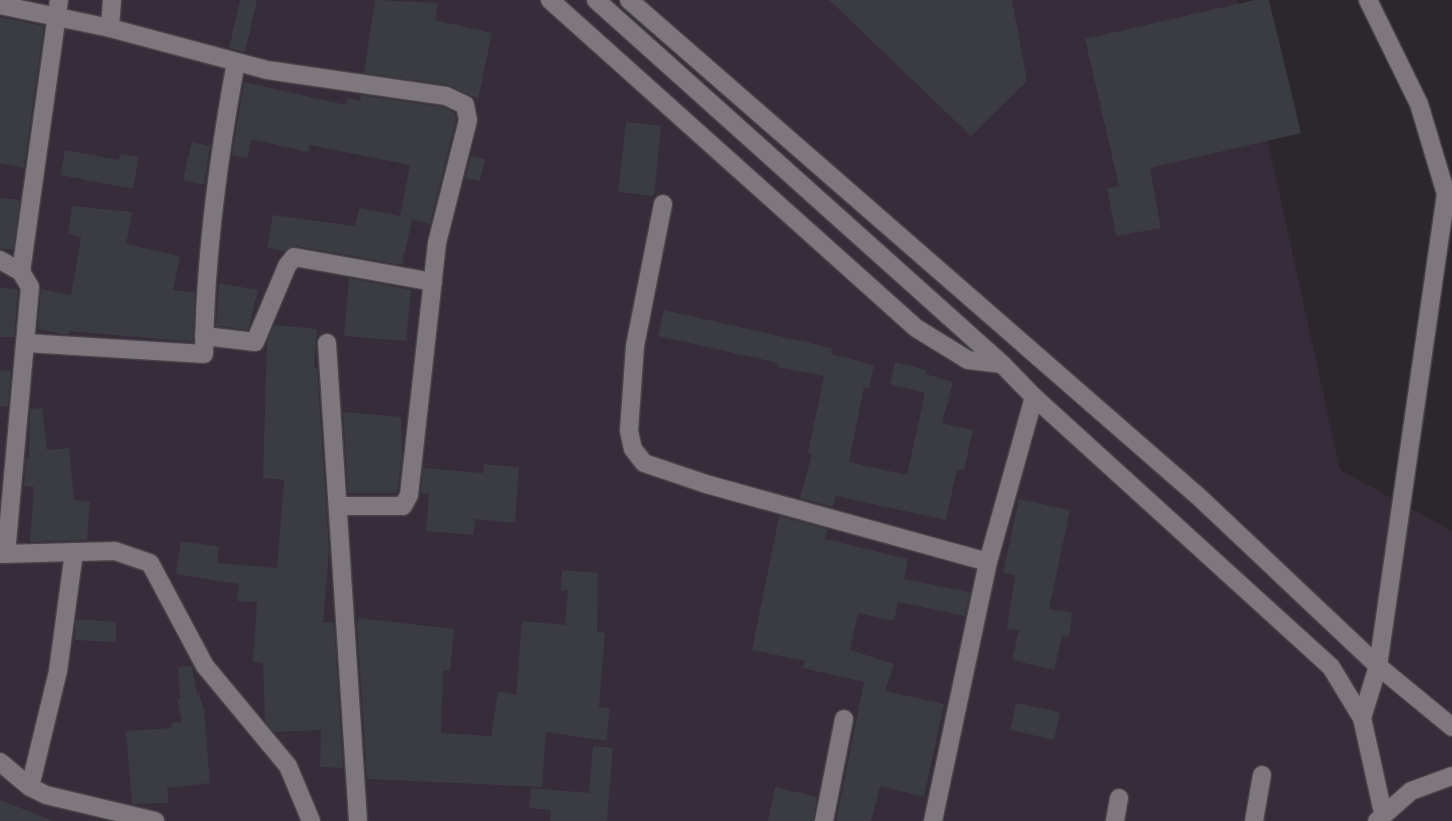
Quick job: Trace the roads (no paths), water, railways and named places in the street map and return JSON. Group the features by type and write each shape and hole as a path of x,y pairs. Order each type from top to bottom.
{"street":[{"path":"110,27 113,0"},
{"path":"550,0 916,328 968,360 1002,364"},
{"path":"596,0 1002,364 1034,397 1331,667 1362,718 1380,817 1411,791 1452,776"},
{"path":"629,0 1199,497 1378,666 1452,727"},
{"path":"1362,718 1378,666 1446,194 1419,104 1368,0"},
{"path":"0,5 58,8 110,27 267,70 446,96 465,104 468,120 437,243 409,495 403,506 338,506"},
{"path":"21,272 58,8"},
{"path":"26,343 204,354 205,289 220,147 236,62"},
{"path":"663,204 635,346 629,431 633,449 644,463 706,484 988,562"},
{"path":"204,336 255,342 287,266 294,257 433,282"},
{"path":"0,260 21,272 30,287 3,554 115,551 150,562 205,666 288,766 311,821"},
{"path":"327,343 358,821"},
{"path":"933,821 988,562 1034,397"},
{"path":"30,787 58,671 74,552"},
{"path":"824,821 844,719"},
{"path":"0,762 30,787 46,795 155,821"},
{"path":"1254,821 1262,775"},
{"path":"1115,821 1119,798"}]}
